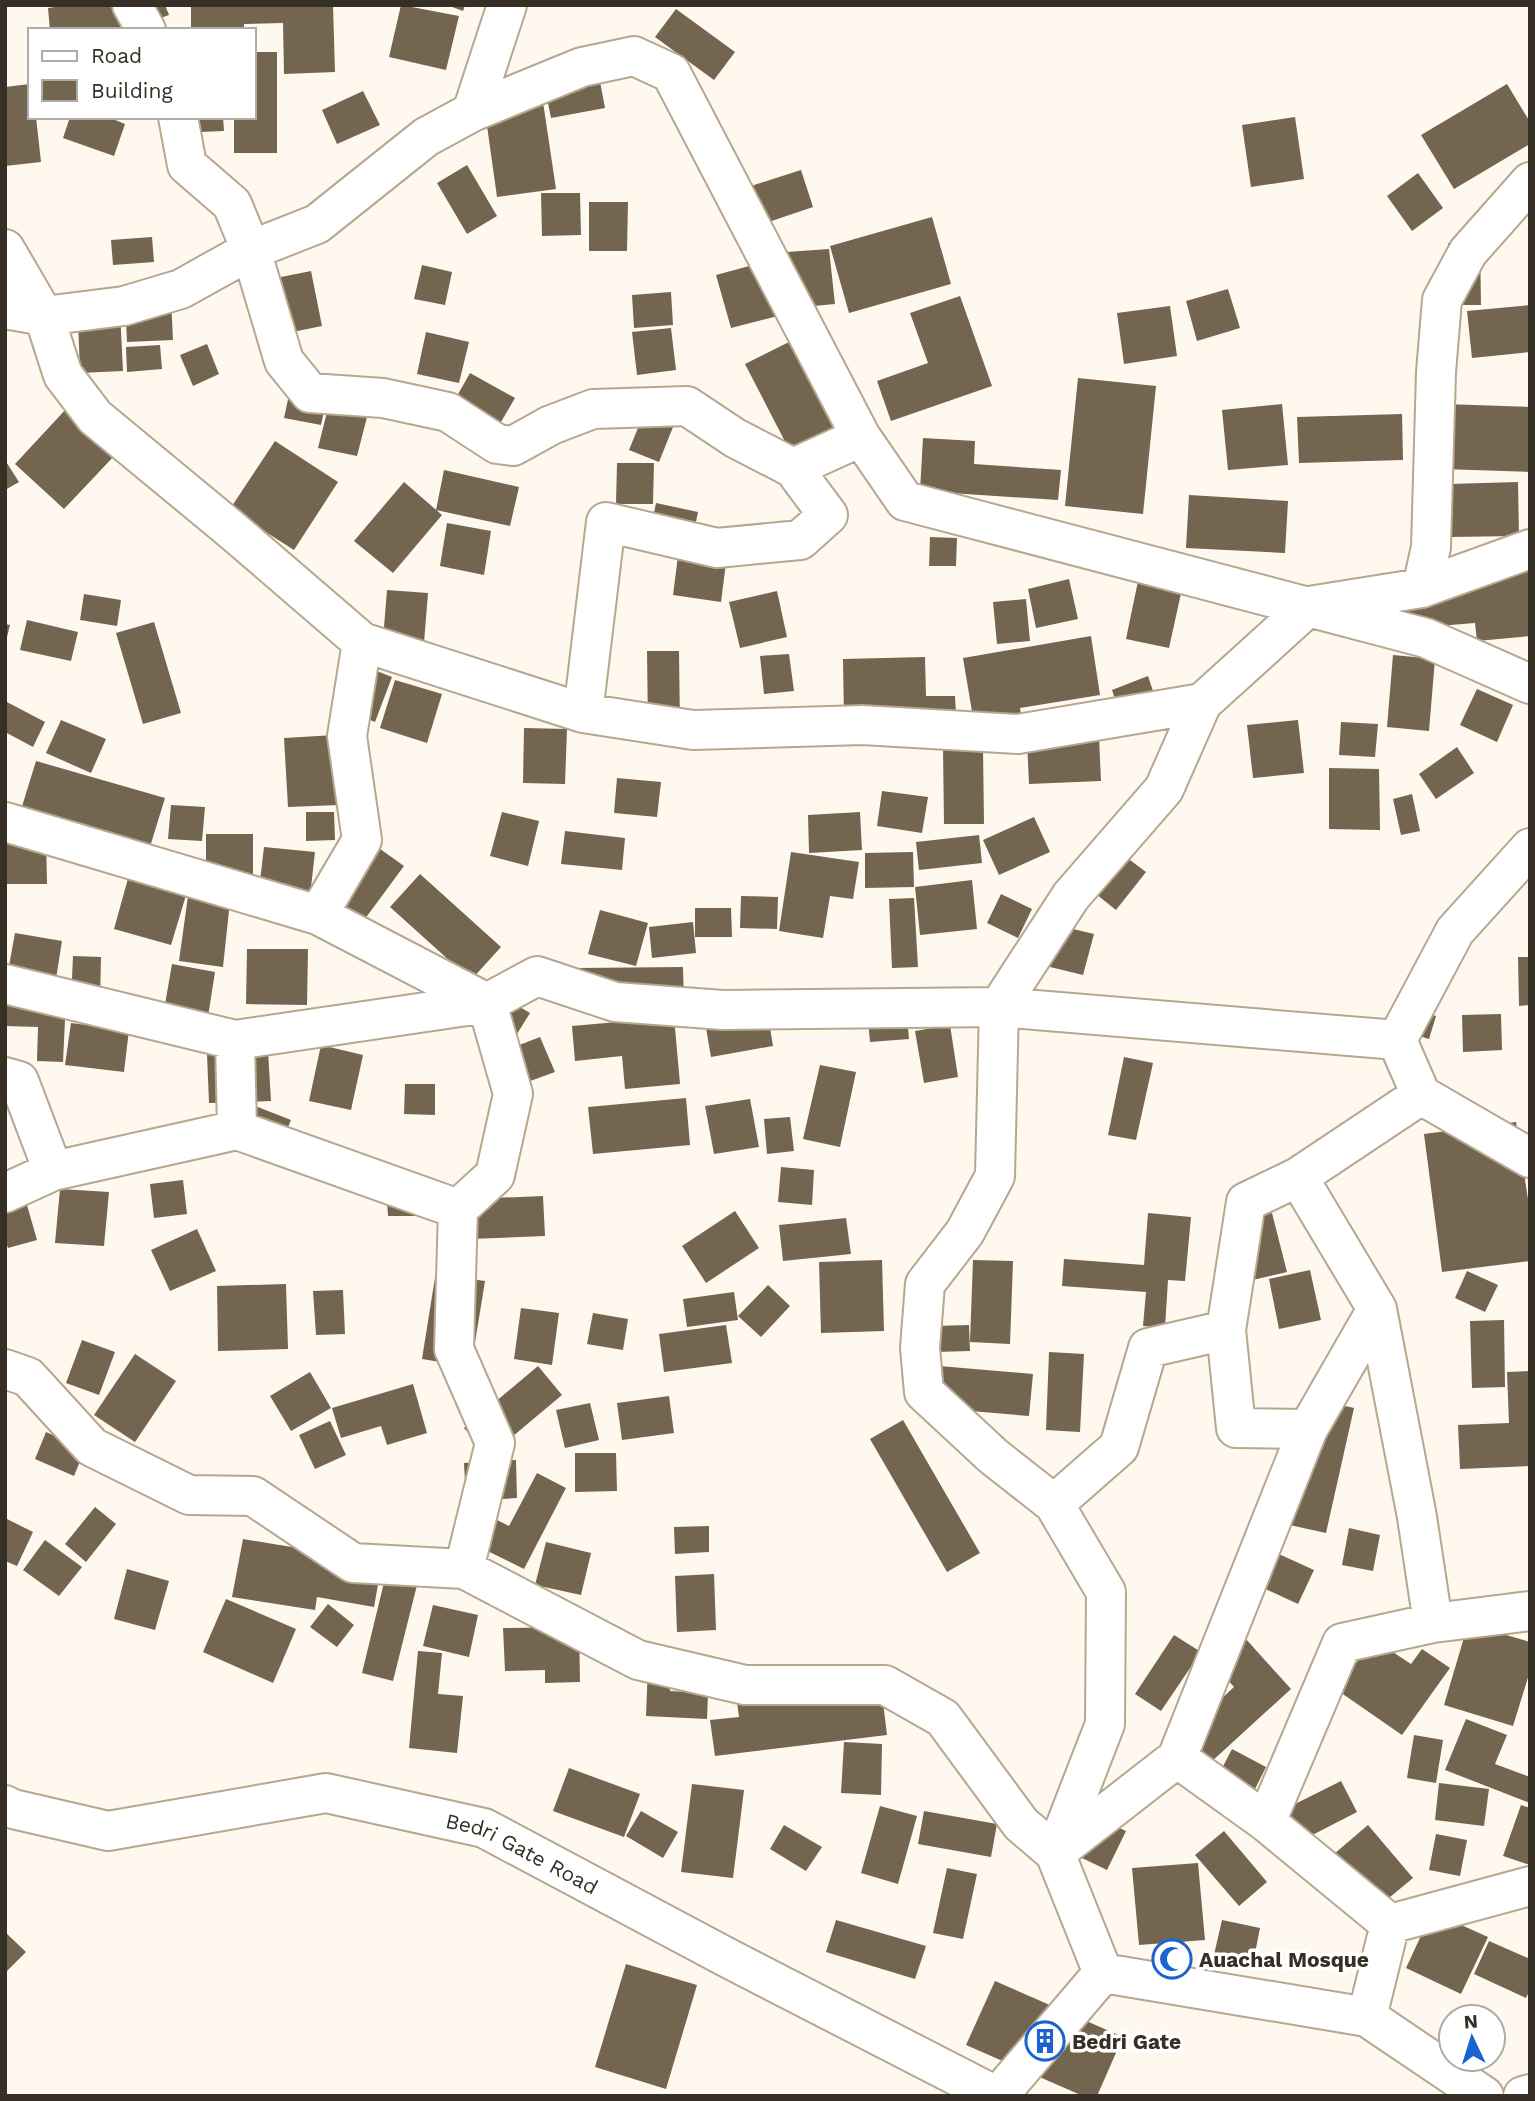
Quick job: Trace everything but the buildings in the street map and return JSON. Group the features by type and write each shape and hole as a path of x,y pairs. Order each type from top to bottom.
{"street":[{"path":"132,5 145,28"},
{"path":"472,112 508,5"},
{"path":"5,309 44,316 124,306 181,289 251,250 317,224 426,137 472,112 582,67 634,56 671,73 861,437 905,501 1426,638 1530,684"},
{"path":"177,119 187,165 232,204 251,250 284,361 310,393 383,398 448,412 497,444 513,446 551,425 593,409 687,406 735,439 793,468 828,515 800,540 717,548 606,522 583,713"},
{"path":"1422,588 1431,547 1436,372 1442,300 1468,252 1530,182"},
{"path":"5,249 44,316 63,375 95,417 362,642 583,713 693,730 862,725 1018,734 1202,702"},
{"path":"793,468 861,437"},
{"path":"1055,1853 1105,1724 1106,1592 1054,1504 993,1456 925,1392 920,1348 925,1284 965,1232 995,1176 999,1007 1071,896 1164,789 1202,702 1309,606 1422,588 1530,549"},
{"path":"318,915 362,840 347,736 362,642"},
{"path":"5,822 318,915 487,1003 513,1094 495,1175 458,1209 454,1349 495,1443 464,1569"},
{"path":"1397,1040 1455,932 1530,848"},
{"path":"5,984 235,1040 487,1003 537,976 615,1002 723,1010 999,1007 1397,1040"},
{"path":"235,1040 237,1130"},
{"path":"1397,1040 1421,1095 1530,1158"},
{"path":"5,1077 19,1081 53,1171"},
{"path":"1308,1429 1236,1428 1226,1330 1247,1202 1298,1177 1421,1095"},
{"path":"5,1193 53,1171 237,1130 458,1209"},
{"path":"1298,1177 1377,1309 1417,1517 1433,1623"},
{"path":"1055,1853 1177,1758 1308,1429 1377,1309"},
{"path":"1054,1504 1119,1447 1148,1348 1226,1330"},
{"path":"5,1369 28,1377 92,1447 189,1495 253,1496 353,1563 464,1569 638,1660 745,1685 885,1685 943,1718 1020,1824 1055,1853 1103,1973"},
{"path":"1266,1822 1342,1643 1433,1623 1530,1611"},
{"path":"1177,1758 1266,1822 1390,1924"},
{"name":"Bedri Gate Road","path":"5,1805 108,1831 326,1793 484,1828 997,2096"},
{"path":"1390,1924 1530,1886"},
{"path":"1367,2017 1390,1924"},
{"path":"997,2096 1103,1973"},
{"path":"1103,1973 1367,2017 1484,2096"},
{"path":"1522,2096 1530,2094"}],"place":[{"name":"Auachal Mosque","path":"1172,1959"},
{"name":"Bedri Gate","path":"1045,2041"}]}
